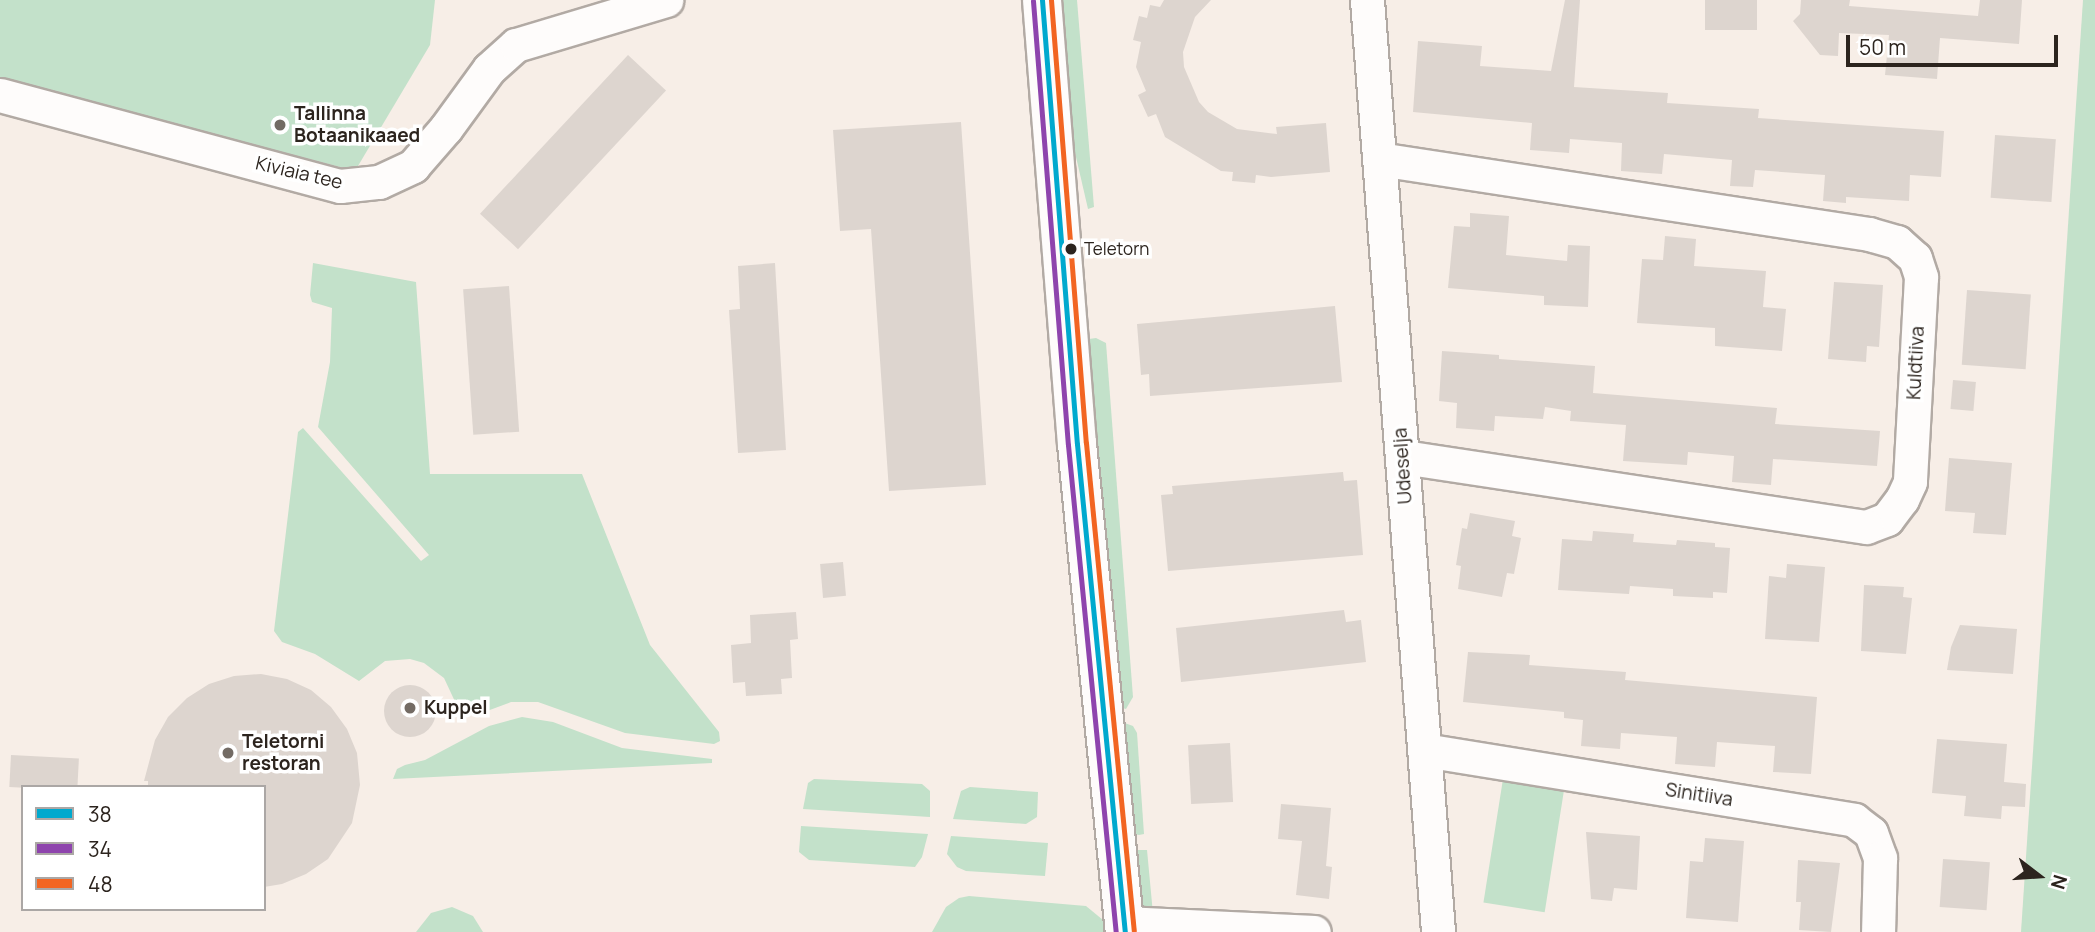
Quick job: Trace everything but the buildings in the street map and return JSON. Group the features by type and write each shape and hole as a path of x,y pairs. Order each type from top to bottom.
{"main road":[{"path":"1042,0 1073,402 1125,928"}],"street":[{"name":"Kiviaia tee","path":"0,95 340,186 379,182 414,166 489,69 516,45 666,0"},
{"name":"Udeselja","path":"1367,0 1438,932"},
{"name":"Kuldtiiva","path":"1379,159 1869,234 1897,242 1915,258 1921,277 1910,482 1902,499 1886,519 1866,527 1402,457"},
{"name":"Sinitiiva","path":"1424,750 1854,820 1871,833 1880,858 1878,932"},
{"path":"1125,928 1314,932"}],"green space":[{"name":"Tallinna Botaanikaaed","path":"0,0 435,0 430,45 355,171 0,79"},
{"path":"1058,0 1077,0 1094,207 1088,209 1064,105"},
{"path":"2083,0 2095,0 2095,932 2021,932"},
{"path":"313,263 416,282 430,474 582,474 650,645 719,732 720,741 714,744 625,733 538,702 511,702 479,714 467,715 458,708 444,678 424,663 410,659 385,661 359,681 315,654 282,642 274,631 298,432 303,428 421,561 429,555 318,427 330,362 332,308 312,302 310,295"},
{"path":"1096,338 1106,343 1133,697 1126,709 1119,707 1089,368 1089,339"},
{"path":"522,717 553,722 622,748 712,759 712,763 393,779 397,769 405,765 425,760 489,726"},
{"path":"1122,722 1133,726 1137,733 1144,834 1139,835 1134,834"},
{"path":"814,779 922,784 930,791 930,817 803,809 808,783"},
{"path":"1503,779 1564,789 1545,912 1483,902"},
{"path":"970,787 1038,792 1037,817 1026,824 953,819 961,791"},
{"path":"801,826 928,834 922,857 915,867 809,860 799,852"},
{"path":"951,836 1048,843 1045,876 966,871 957,867 947,854"},
{"path":"1137,850 1147,850 1153,914 1142,911 1134,859"},
{"path":"969,896 1086,906 1103,920 1109,932 932,932 946,907 959,898"},
{"path":"452,907 473,916 483,932 416,932 431,913"}],"transit line":[{"name":"38","path":"1042,0 1077,444 1125,932"},
{"name":"48","path":"1051,0 1086,443 1134,931"},
{"name":"34","path":"1033,1 1068,445 1116,932"}],"place":[{"name":"Tallinna Botaanikaaed","path":"280,125"},
{"name":"Teletorn","path":"1071,249"},
{"name":"Kuppel","path":"410,708"},
{"name":"Teletorni restoran","path":"228,753"}]}
